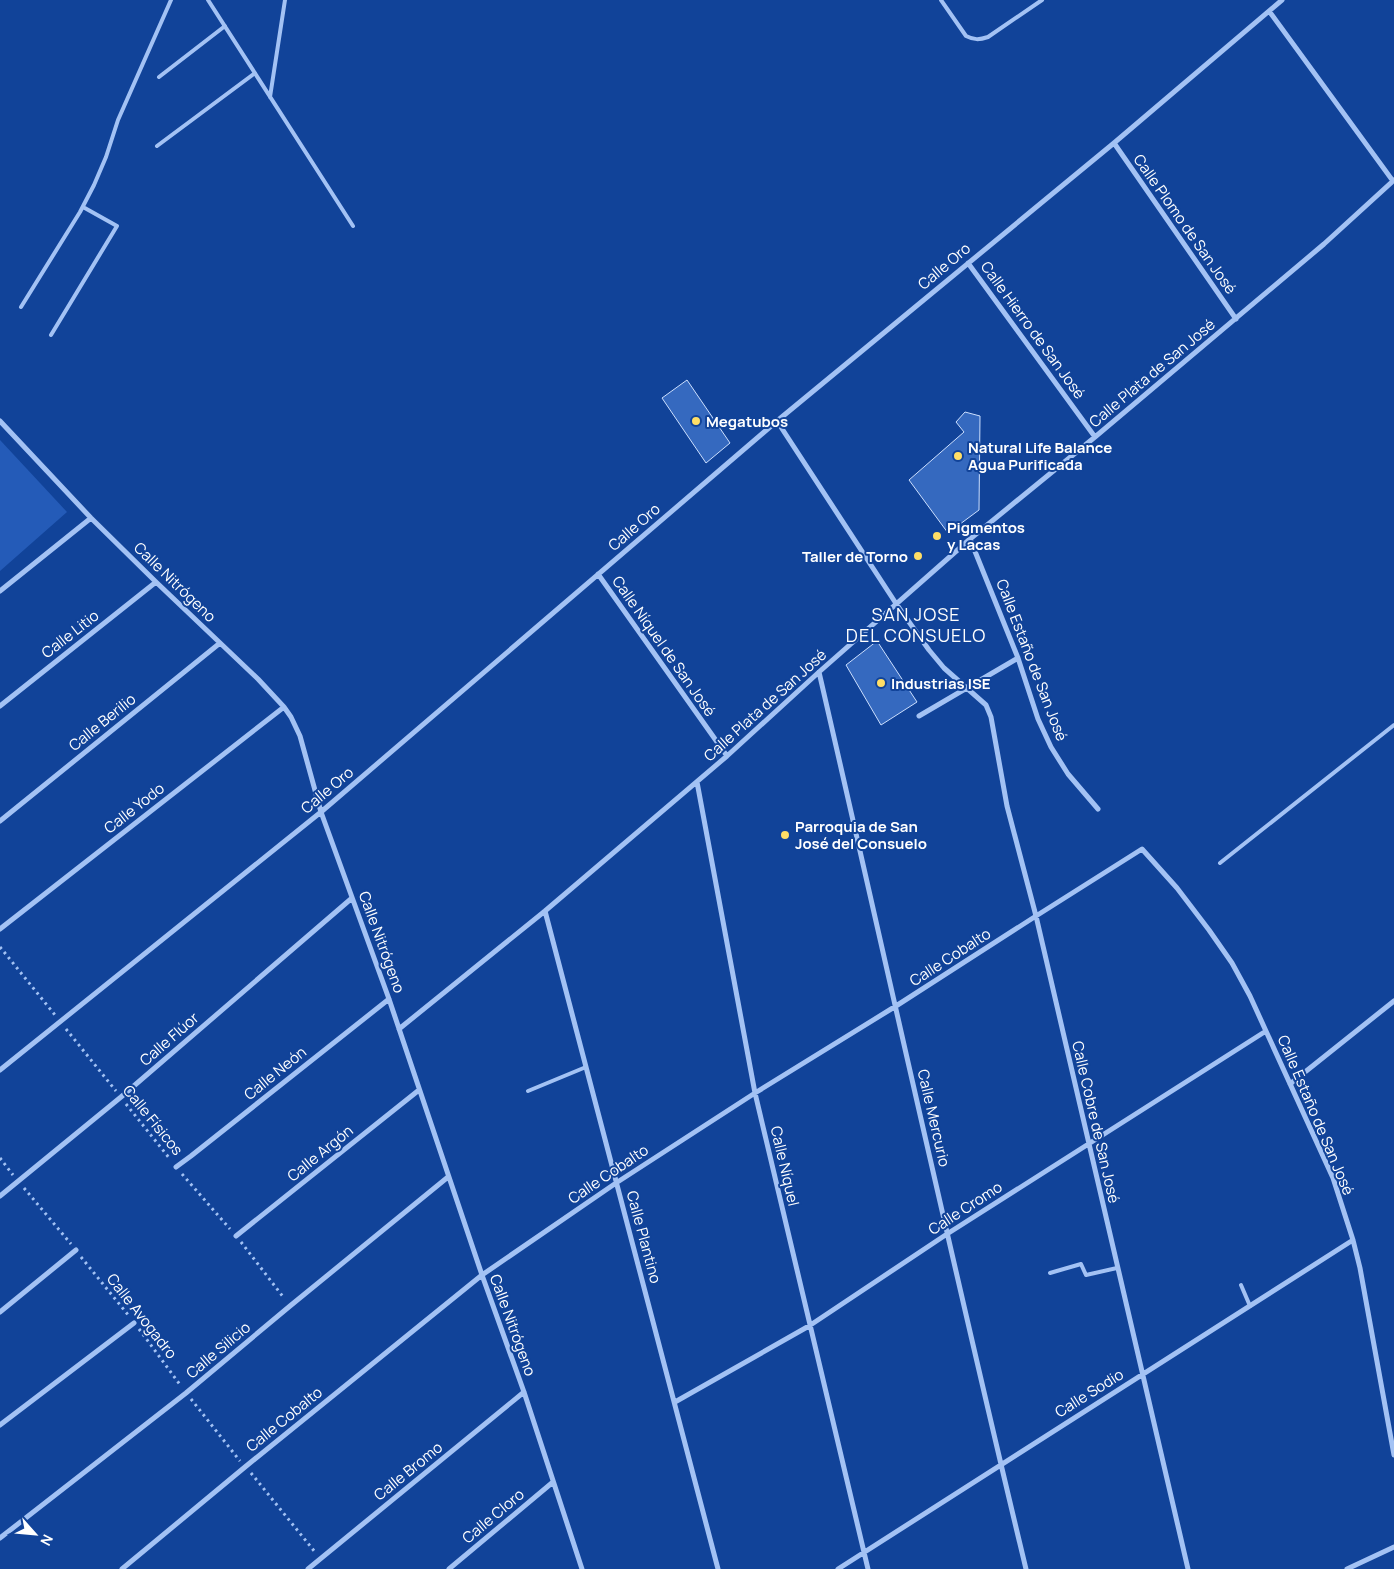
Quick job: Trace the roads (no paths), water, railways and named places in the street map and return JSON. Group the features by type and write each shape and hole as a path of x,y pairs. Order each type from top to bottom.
{"street":[{"name":"Calle Oro","path":"0,1070 321,812 777,421 1114,143 1282,0"},
{"path":"1269,11 1393,181"},
{"name":"Calle Plomo de San José","path":"1114,143 1236,318"},
{"name":"Calle Plata de San José","path":"400,1029 544,911 727,756 970,539 1095,437 1324,244 1393,181"},
{"name":"Calle Hierro de San José","path":"968,263 1095,437"},
{"name":"Calle Nitrógeno","path":"0,421 91,518 258,679 291,717 300,736 321,812 400,1029 448,1177 524,1392 582,1569"},
{"name":"Calle Cobre de San José","path":"777,421 929,650 944,668 986,705 991,717 1007,806 1036,916 1188,1569"},
{"path":"0,590 91,518"},
{"name":"Calle Estaño de San José","path":"970,539 1018,658 1038,719 1051,747 1068,774 1098,809"},
{"name":"Calle Níquel de San José","path":"598,574 727,756"},
{"name":"Calle Litio","path":"0,706 156,582"},
{"name":"Calle Berilio","path":"0,821 220,643"},
{"path":"919,716 1018,658"},
{"name":"Calle Mercurio","path":"819,672 947,1234 1026,1569"},
{"name":"Calle Yodo","path":"0,929 284,707"},
{"name":"Calle Níquel","path":"696,782 755,1093 868,1569"},
{"name":"Calle Estaño de San José","path":"1142,849 1177,888 1232,963 1250,996 1333,1178 1353,1240 1365,1293 1394,1455"},
{"name":"Calle Cobalto","path":"122,1569 482,1275 616,1183 755,1093 896,1006 1142,849"},
{"name":"Calle Flúor","path":"0,1196 120,1097 352,898"},
{"name":"Calle Plantino","path":"544,911 718,1569"},
{"name":"Calle Neón","path":"176,1167 389,998"},
{"path":"1290,1084 1394,1001"},
{"name":"Calle Cromo","path":"675,1402 809,1326 947,1234 1266,1031"},
{"name":"Calle Argón","path":"236,1236 419,1090"},
{"name":"Calle Silicio","path":"0,1538 186,1393 448,1177"},
{"name":"Calle Sodio","path":"838,1569 1353,1240"},
{"path":"0,1312 76,1250"},
{"path":"0,1425 134,1323"},
{"name":"Calle Bromo","path":"308,1569 524,1392"},
{"name":"Calle Cloro","path":"449,1569 553,1482"},
{"path":"1347,1569 1394,1547"}],"lane":[{"path":"21,308 83,207 100,173 118,120 171,0"},
{"path":"208,0 353,226"},
{"path":"270,97 285,0"},
{"path":"941,0 966,36 980,40 988,37 1042,0"},
{"path":"159,77 225,26"},
{"path":"157,146 255,73"},
{"path":"51,335 117,226 83,207"},
{"path":"1220,863 1394,725"},
{"path":"528,1092 586,1067"},
{"path":"1050,1273 1082,1264 1086,1275 1118,1268"},
{"path":"1241,1285 1250,1306"}],"place":[{"name":"Megatubos","path":"696,421"},
{"name":"Natural Life Balance Agua Purificada","path":"958,456"},
{"name":"Pigmentos y Lacas","path":"937,536"},
{"name":"Taller de Torno","path":"918,556"},
{"name":"Industrias ISE","path":"881,683"},
{"name":"Parroquia de San José del Consuelo","path":"785,835"}],"district":[{"name":"SAN JOSE DEL CONSUELO","path":"916,624"}]}
